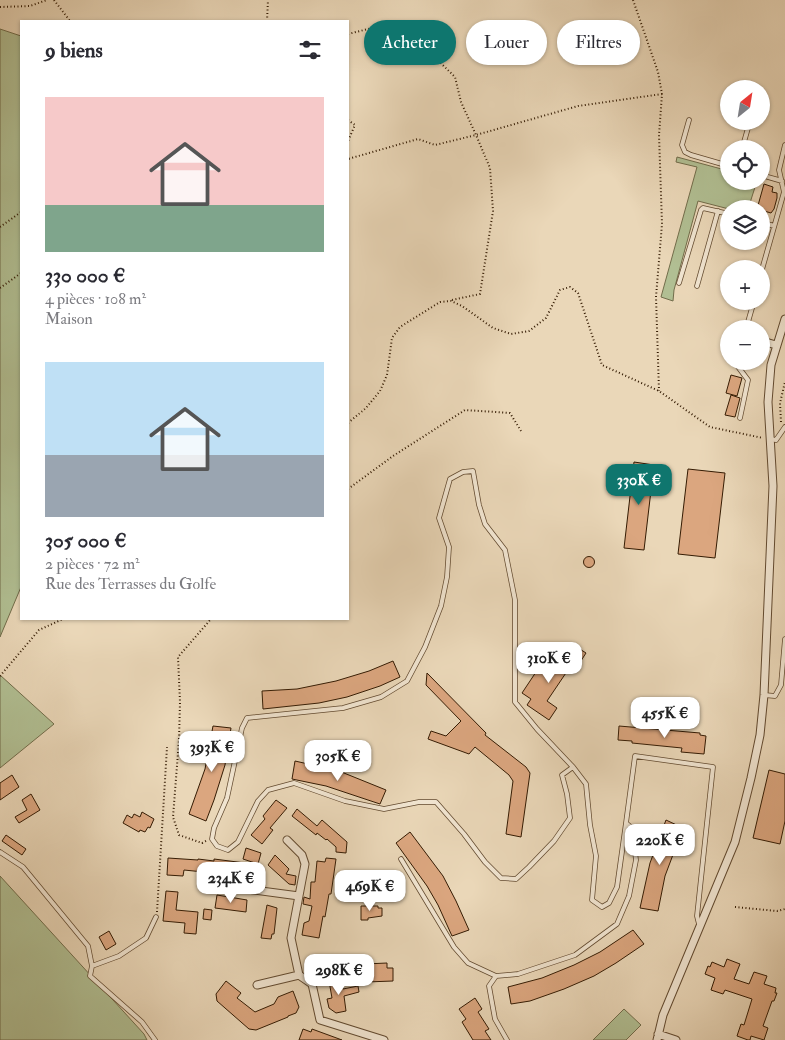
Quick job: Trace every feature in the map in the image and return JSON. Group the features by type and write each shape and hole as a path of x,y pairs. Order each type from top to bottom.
{"street":[{"path":"676,1040 657,1037 663,1015 735,842 752,778 760,735 764,695 773,486 768,402 771,365 785,320"},
{"path":"770,343 776,344"},
{"path":"287,840 302,855 305,864 291,938 299,975 312,984 320,1020 384,1040"},
{"path":"217,885 299,896"},
{"path":"256,985 299,975"}],"lane":[{"path":"689,120 682,145 685,152 720,163"},
{"path":"765,260 784,196 778,170 785,145"},
{"path":"770,178 782,181"},
{"path":"679,282 701,210 708,208 718,211 697,286"},
{"path":"770,225 774,226"},
{"path":"740,370 748,380 740,418"},
{"path":"769,439 776,440 785,427"},
{"path":"573,767 562,775 570,818 554,841 516,879 501,878 495,873 436,802 419,802 384,809 345,801 294,783 268,790 258,801 238,842 228,850 217,846 212,839 214,828 227,798 242,728 247,718 343,708 381,697 407,681 425,647 441,606 447,577 450,547 439,518 450,479 462,472 473,471 479,505 485,524 505,550 515,600 515,702 537,729 573,767 586,784 590,825 596,856 592,900 602,908 609,902 617,887 635,756 713,767 697,916 700,925"},
{"path":"764,695 775,696 781,685 785,639"},
{"path":"402,860 454,947 468,963 496,976 518,974 575,955 617,924 629,896 636,860 632,828 626,823"},
{"path":"0,852 23,867 88,946 92,966 90,976 142,1022 155,1040"},
{"path":"92,966 119,956 146,938 156,917"},
{"path":"496,976 489,986 496,1019 507,1040"}],"path":[{"path":"0,7 30,6 47,0"},
{"path":"54,0 69,20"},
{"path":"267,20 268,0"},
{"path":"633,0 658,72 662,94 659,135 662,224 656,297 659,391"},
{"path":"349,34 392,23 411,34 455,77 461,102 490,168 493,211 480,294 440,302 400,327 392,338 387,375 380,391 366,408 349,422"},
{"path":"349,159 418,139 435,145 578,106 662,94"},
{"path":"349,121 355,125 349,140"},
{"path":"0,227 20,213"},
{"path":"0,288 20,274"},
{"path":"451,301 462,306 493,328 511,334 529,331 546,318 560,290 570,287 578,293 602,365 659,391 710,427 769,439"},
{"path":"780,423 780,403 785,382"},
{"path":"349,488 393,456 464,410 510,413 521,431"},
{"path":"0,676 39,630 61,620"},
{"path":"210,620 178,656 180,712 173,817 179,835 202,843 212,839"},
{"path":"156,917 167,746"},
{"path":"735,907 785,910"}],"green space":[{"path":"0,29 20,36 20,589 0,637"},
{"path":"677,157 720,169 720,190 754,190 751,200 720,200 720,207 698,201 674,290 673,301 661,297 697,167 676,162"},
{"path":"0,675 54,724 0,768"},
{"path":"0,876 144,1034 147,1040 0,1040"},
{"path":"624,1009 641,1025 626,1040 593,1040"}],"building":[{"path":"770,186 773,187 772,192 777,193 774,209 771,213 770,200 760,200 762,190 770,190"},
{"path":"731,375 742,378 737,396 726,393"},
{"path":"731,395 740,398 735,417 725,415"},
{"path":"634,462 654,465 644,550 624,548"},
{"path":"688,469 725,473 715,558 678,554"},
{"path":"587,557 591,557 594,562 593,566 587,567 584,564 584,560"},
{"path":"575,646 586,653 577,667 572,664 547,701 557,708 549,720 527,705 531,699 522,693 542,663 555,671 559,665 561,666"},
{"path":"393,661 400,677 380,686 347,697 319,703 263,709 262,691 297,689 336,681"},
{"path":"427,673 486,733 485,735 526,767 530,773 521,837 506,834 513,781 509,775 475,747 469,754 428,739 431,731 446,736 461,721 426,685"},
{"path":"213,726 231,728 225,765 206,821 189,814 205,769"},
{"path":"619,726 700,733 700,735 706,736 704,754 681,752 682,748 618,740"},
{"path":"295,761 339,771 386,790 380,804 326,786 292,779"},
{"path":"769,770 785,774 785,821 780,844 753,838"},
{"path":"12,775 19,787 0,800 0,783"},
{"path":"31,794 40,810 19,823 15,817 27,810 22,800"},
{"path":"276,800 287,808 270,828 273,830 262,844 251,835 265,819 263,816"},
{"path":"297,809 317,826 322,820 347,842 346,853 336,852 336,847 327,839 317,833 316,835 292,816"},
{"path":"142,812 154,819 150,828 148,827 145,832 140,830 139,832 123,823 127,815 132,818 134,814 140,817"},
{"path":"666,820 683,828 665,876 658,911 640,908 650,863"},
{"path":"410,832 443,876 469,930 452,936 427,886 396,843"},
{"path":"6,835 26,849 22,855 2,841"},
{"path":"246,848 261,853 258,864 243,859"},
{"path":"275,855 289,869 286,874 296,876 295,885 289,884 268,865"},
{"path":"168,858 214,861 214,859 245,863 243,876 184,870 183,876 167,875"},
{"path":"326,858 336,859 331,894 329,894 325,917 323,916 319,938 302,935 304,923 309,921 312,906 303,904 304,897 310,899 311,882 315,882 317,861 325,862"},
{"path":"166,891 178,892 176,910 198,912 196,934 184,933 185,923 163,921"},
{"path":"217,895 247,900 246,912 215,908"},
{"path":"267,905 277,908 274,934 272,934 271,939 261,938"},
{"path":"361,906 378,906 378,908 382,908 382,916 361,920"},
{"path":"204,909 212,910 211,920 203,919"},
{"path":"633,930 644,944 616,963 594,976 564,989 530,1001 511,1004 508,987 542,978 574,965 600,952"},
{"path":"109,931 116,944 106,950 99,937"},
{"path":"727,959 740,964 734,979 749,984 754,972 767,976 764,984 776,988 775,993 777,993 763,1026 768,1028 764,1040 751,1036 750,1040 748,1040 737,1036 741,1024 744,1025 752,999 725,990 723,994 711,990 715,978 705,974 708,966 710,967 712,962 724,967"},
{"path":"387,963 387,968 393,968 393,981 366,982 365,964"},
{"path":"341,979 343,989 358,986 359,992 344,996 346,1011 336,1013 329,1008 327,999 332,998 329,981"},
{"path":"226,981 241,993 237,998 255,1012 274,1004 278,997 293,991 299,1007 296,1013 288,1017 256,1030 249,1029 217,1001 216,994"},
{"path":"475,998 482,1009 478,1012 489,1029 485,1031 491,1040 473,1040 462,1022 466,1019 459,1009"},
{"path":"303,1029 311,1032 312,1029 342,1040 299,1040"}]}
